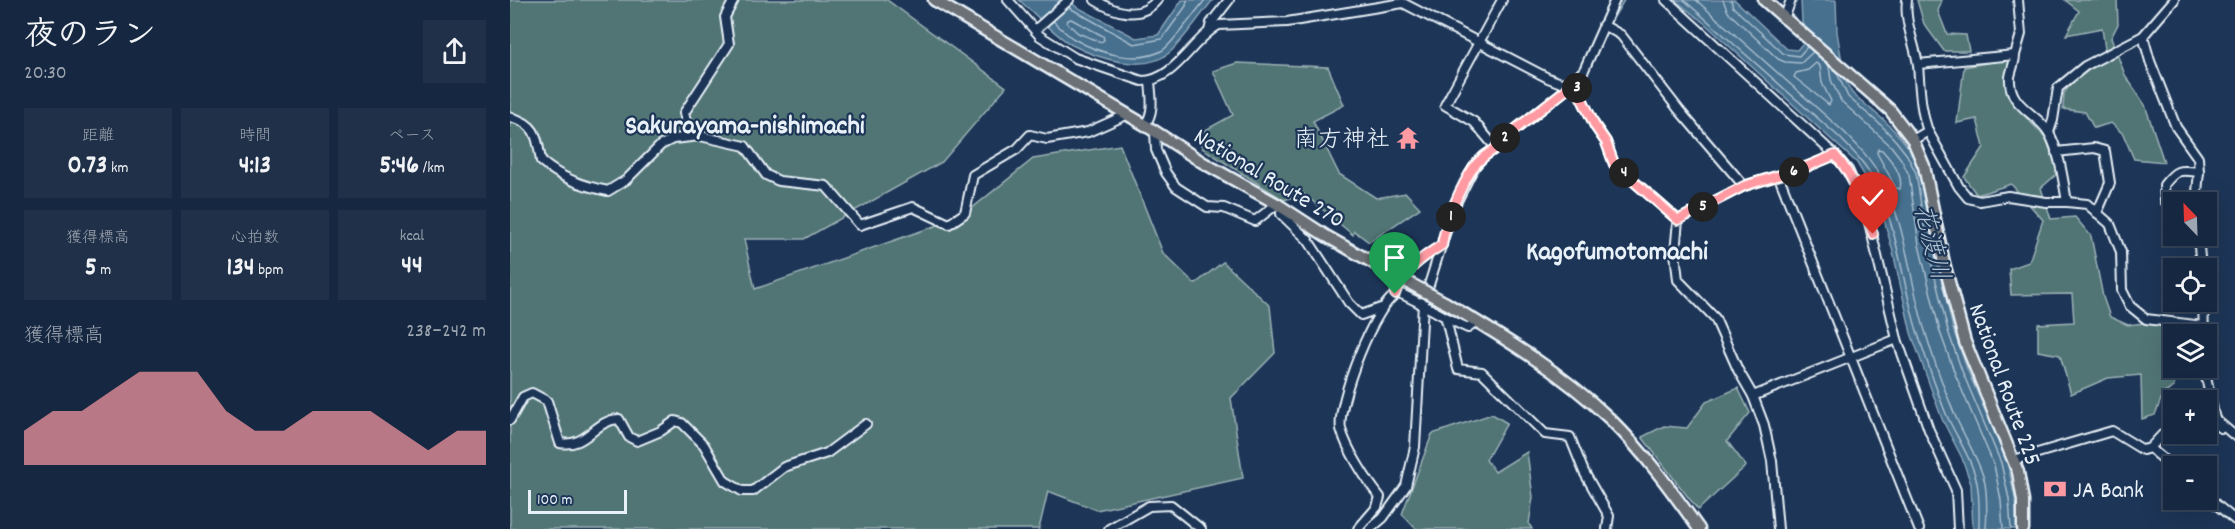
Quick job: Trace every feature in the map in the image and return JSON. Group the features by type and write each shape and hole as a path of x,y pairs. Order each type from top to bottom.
{"highway":[{"name":"National Route 270","path":"934,0 1145,125 1202,162 1279,205 1326,236 1477,321 1567,382 1610,420 1660,474 1699,529"},
{"name":"National Route 225","path":"1764,0 1890,110 1913,140 1924,166 1944,263 1965,342 2014,460 2023,501 2023,529"}],"street":[{"path":"690,137 684,113 729,44 725,17 734,0"},
{"path":"1008,0 1038,28 1045,40 1074,58 1134,79 1150,81 1158,78 1209,31 1219,25 1287,22 1404,2 1557,82 1573,80"},
{"path":"1038,28 1069,0"},
{"path":"1095,0 1120,12 1134,13 1154,4 1157,0"},
{"path":"1209,31 1211,23 1229,0"},
{"path":"1496,148 1474,122 1445,105 1502,0"},
{"path":"1370,529 1383,518 1406,486 1415,447 1423,304 1455,205 1474,167 1484,156 1563,92 1584,70 1615,0"},
{"path":"1666,0 1835,155 1848,170 1867,213 1897,339 1929,430 1956,490 1958,529"},
{"path":"1784,19 1791,0"},
{"path":"1907,0 1906,10 1918,64 1923,117 1928,131 1959,187 1968,198 1980,201 2008,196 2046,202 2087,204 2110,224 2121,252 2122,290 2130,306 2146,319 2172,324"},
{"path":"2018,0 2021,34 2015,55 2015,65 2010,75 2011,88 2019,104 2049,132 2067,202"},
{"path":"2049,132 2058,88 2085,66 2143,36 2174,0"},
{"path":"1603,24 1621,35 1679,110 1744,186"},
{"path":"2143,36 2150,62 2176,127 2198,158 2197,192"},
{"path":"1918,64 2015,55"},
{"path":"1573,80 1595,126 1606,142 1614,164 1678,220"},
{"path":"1145,125 1152,109 1150,81"},
{"path":"510,117 525,123 536,132 541,161 555,172 582,186 608,191 626,180 661,145 673,139 708,137 745,146 766,176 779,181 826,186 860,225 913,207 949,224 965,213 973,175 1017,150 1030,135 1047,139 1088,132 1126,115"},
{"path":"1913,140 1928,131"},
{"path":"1155,132 1156,150 1166,173 1176,187 1207,207 1224,208 1256,221 1279,205 1281,214 1308,240 1349,303 1361,315 1381,308"},
{"path":"2056,152 2094,148 2104,151 2110,183 2097,213"},
{"path":"1678,220 1744,186 1779,177 1835,155"},
{"path":"2164,192 2164,185 2172,173 2180,170 2199,172"},
{"path":"1779,177 1919,529"},
{"path":"1678,220 1675,253 1678,280 1715,318 1738,370 1753,396 1764,425 1772,461 1778,529"},
{"path":"1358,529 1377,507 1380,497 1369,483 1341,427 1345,391 1381,308 1395,294 1398,284 1420,259 1442,245"},
{"path":"1395,294 1423,304 1446,319 1468,328 1477,321"},
{"path":"1446,319 1458,369 1482,372 1545,434 1570,437 1584,472 1609,516 1607,529"},
{"path":"1753,396 1897,339"},
{"path":"2206,378 2215,419 2232,434"},
{"path":"510,420 523,397 532,393 547,401 560,443 570,445 609,420 619,419 629,437 636,441 661,431 675,421 682,423 704,445 724,481 742,491 753,492 784,467 827,453 866,424"},
{"path":"2217,426 2232,434"},
{"path":"2014,460 2112,431 2143,450 2150,448 2163,434"},
{"path":"2150,448 2163,459"},
{"path":"1109,529 1149,506 1171,505 1201,529"},
{"path":"2217,505 2235,520"}],"green space":[{"path":"510,0 887,0 1006,87 942,162 804,239 744,239 755,289 961,217 1033,159 1120,145 1163,253 1195,284 1223,262 1270,306 1275,353 1231,398 1243,478 1097,510 1048,491 1039,529 510,529"},
{"path":"1917,0 1942,0 1938,11 1947,34 1966,35 1969,51 1944,51 1924,24"},
{"path":"2065,0 2117,0 2118,24 2111,38 2125,75 2145,105 2164,162 2134,159 2123,134 2111,123 2094,128 2085,112 2063,109 2064,93 2079,74 2101,63 2105,49 2102,28 2066,35 2079,11"},
{"path":"2009,59 2007,86 2015,106 2046,138 2058,173 2041,188 2051,219 2075,217 2091,236 2103,297 2110,317 2128,325 2144,323 2163,326 2163,378 2174,378 2174,387 2163,390 2155,415 2142,419 2141,375 2108,378 2071,394 2060,355 2038,351 2038,324 2074,322 2072,294 2011,295 2009,269 2029,262 2043,220 2011,184 1977,195 1964,177 1984,147 1977,119 1957,123 1964,67"},
{"path":"1237,63 1328,67 1344,105 1313,121 1339,174 1376,198 1406,193 1420,208 1369,242 1354,231 1353,235 1304,194 1284,200 1202,148 1198,134 1233,115 1213,71"},
{"path":"1738,388 1750,413 1727,441 1746,466 1698,510 1642,437 1664,426 1687,428 1706,402"},
{"path":"1492,414 1507,423 1486,460 1495,472 1527,452 1533,497 1529,524 1532,529 1416,529 1402,514 1432,434"}],"water":[{"path":"1019,0 1070,0 1075,6 1136,38 1158,35 1182,0 1213,0 1169,53 1159,59 1134,63 1107,59 1072,45"},
{"path":"1675,0 1735,0 1787,49 1797,50 1803,43 1801,0 1836,0 1837,32 1845,80 1852,93 1901,138 1922,171 1933,243 1953,329 1967,369 2007,461 2015,498 2017,529 1973,529 1971,484 1962,458 1942,419 1911,333 1883,216 1870,185 1857,163 1703,22"}],"waterway":[{"path":"1612,20 1624,0"}],"place":[{"name":"南方神社","path":"1408,138"},
{"name":"JA Bank","path":"2055,489"}],"district":[{"name":"Sakurayama-nishimachi","path":"745,124"},
{"name":"Kagofumotomachi","path":"1617,250"}],"route":[{"path":"1395,294 1398,284 1420,259 1442,245 1455,205 1474,167 1496,148 1498,143 1563,92 1573,80 1595,126 1606,142 1614,164 1678,220 1744,186 1779,177 1835,155 1848,170 1858,190 1873,234"}],"water label":[{"name":"花渡川","path":"1933,242"}]}
